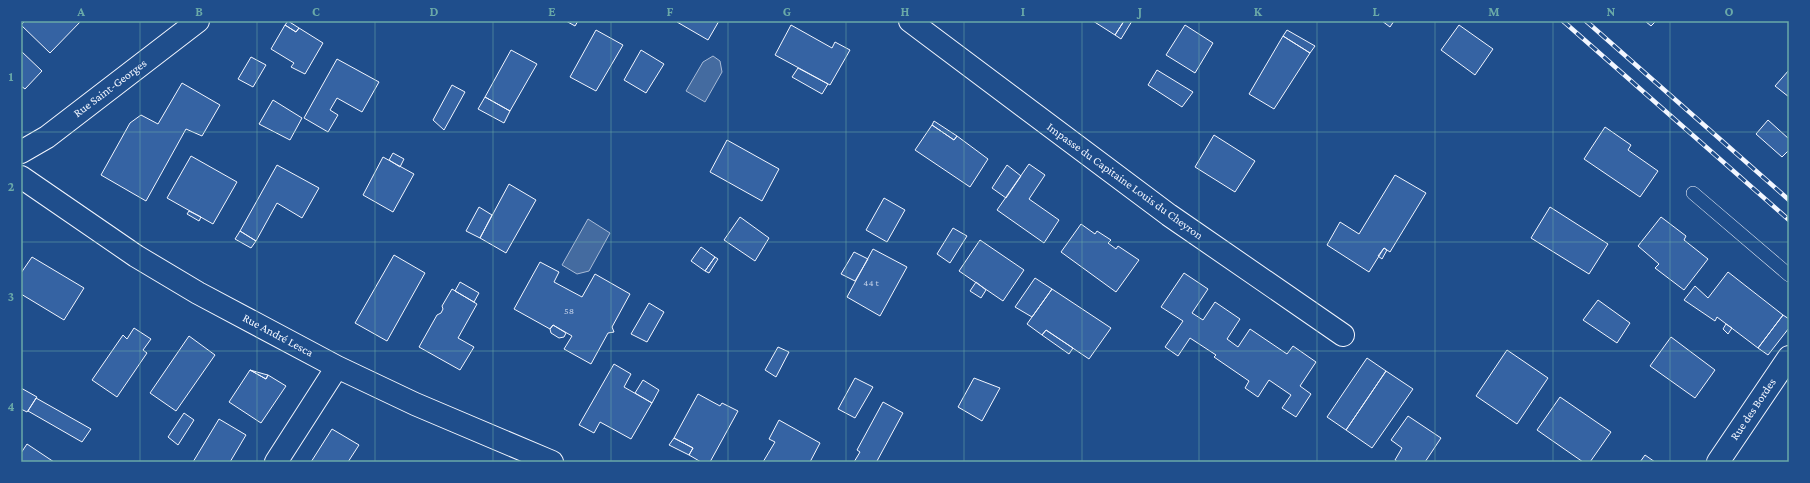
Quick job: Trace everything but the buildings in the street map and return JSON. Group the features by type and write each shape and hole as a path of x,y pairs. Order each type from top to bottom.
{"street":[{"name":"Rue Saint-Georges","path":"21,152 47,137 198,21"},
{"name":"Impasse du Capitaine Louis du Cheyron","path":"910,21 1169,215 1343,335"},
{"name":"Rue André Lesca","path":"21,177 136,256 198,293 337,367 415,404 552,462"},
{"name":"Rue des Bordes","path":"1718,462 1789,356"},
{"path":"276,462 337,367"}],"lane":[{"path":"1693,193 1789,275"}],"water":[{"path":"713,56 720,61 722,72 705,102 686,91 703,62"},
{"path":"588,219 610,233 589,271 577,274 562,265"}],"railway":[{"path":"1563,21 1789,220"},
{"path":"1586,21 1789,200"}]}
